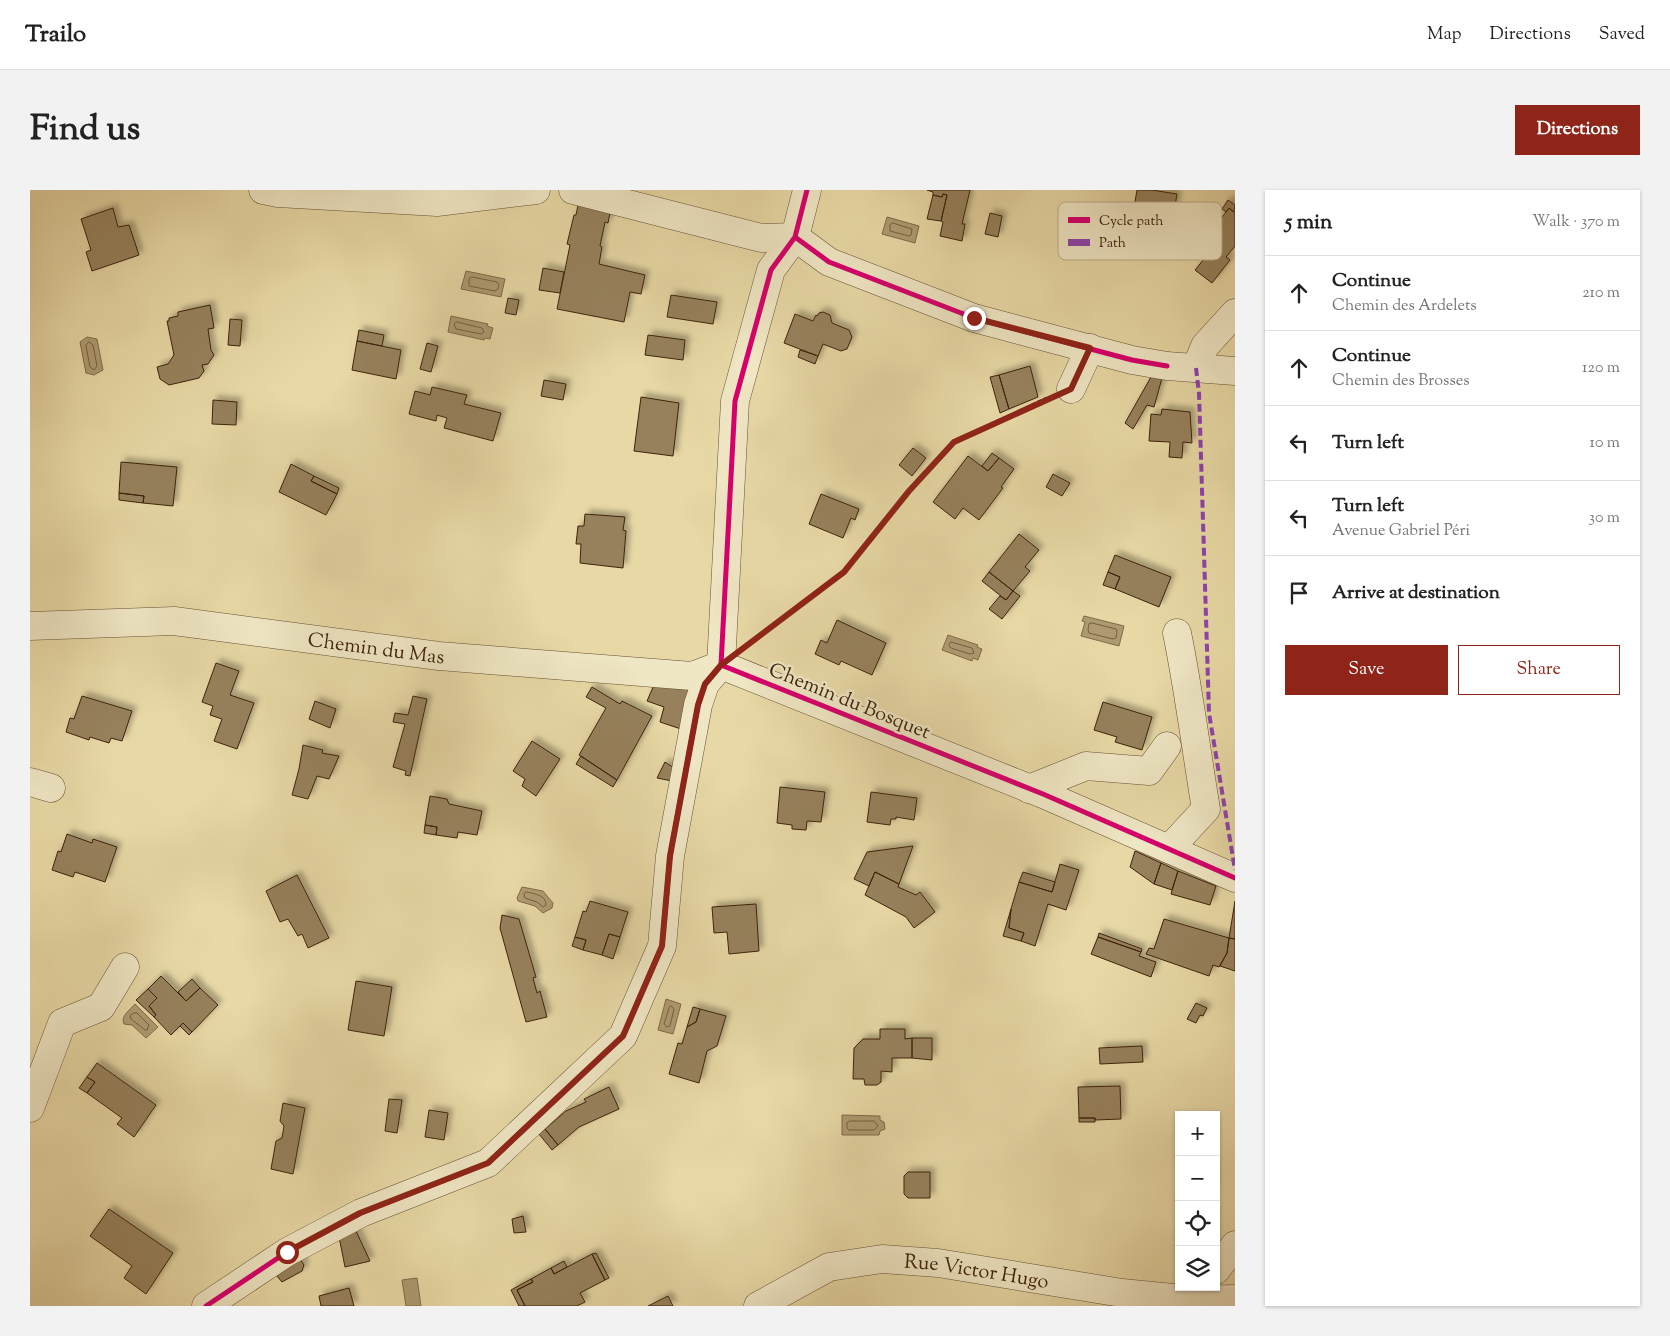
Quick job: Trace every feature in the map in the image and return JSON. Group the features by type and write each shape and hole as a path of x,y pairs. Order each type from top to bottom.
{"street":[{"path":"263,190 278,193 437,202 536,190"},
{"path":"574,190 761,238 795,237 828,262 974,318 1132,360 1167,366 1235,371"},
{"path":"206,1306 287,1252 360,1213 488,1163 623,1036 662,946 670,856 698,705 705,684 721,665 735,401 771,270 795,237 807,190"},
{"path":"1196,368 1205,346 1235,313"},
{"path":"1071,389 1090,348"},
{"name":"Chemin du Mas","path":"30,626 174,621 439,656 692,676 721,665"},
{"path":"1169,849 1206,809 1194,738 1187,680 1177,633"},
{"name":"Chemin du Bosquet","path":"721,665 1030,789 1235,878"},
{"path":"1030,789 1086,766 1149,771 1168,746"},
{"path":"30,1108 62,1023 101,1007 125,967"},
{"path":"1220,1265 1235,1246"},
{"name":"Rue Victor Hugo","path":"758,1306 829,1267 882,1259 938,1263 1122,1293 1198,1293 1235,1299"}],"path":[{"path":"721,665 844,572 909,491 954,442 1071,389"}],"water":[{"path":"887,217 919,226 915,243 882,234"},
{"path":"466,271 505,279 501,297 461,289"},
{"path":"451,316 488,324 487,326 493,328 490,339 485,338 484,340 448,332"},
{"path":"87,337 97,339 103,370 94,375 86,373 80,342"},
{"path":"1084,616 1124,626 1119,646 1081,636 1085,622 1082,621"},
{"path":"948,635 978,645 977,647 982,649 978,660 973,658 972,661 942,650"},
{"path":"522,887 543,891 553,903 552,908 543,913 535,906 518,901 517,898"},
{"path":"666,999 681,1004 673,1034 658,1030"},
{"path":"135,1004 158,1027 146,1038 132,1025 124,1024 123,1021 124,1016"},
{"path":"842,1115 880,1116 880,1120 884,1122 885,1129 880,1131 879,1135 842,1135"},
{"path":"417,1278 421,1306 406,1306 402,1280"}],"building":[{"path":"927,190 970,190 962,224 965,224 962,241 940,236 943,222 941,221 947,195 943,194 942,197 933,195 933,192"},
{"path":"1137,190 1177,194 1176,202 1135,202"},
{"path":"943,194 947,195 941,221 927,219 933,195 942,197"},
{"path":"580,196 612,202 608,223 605,222 600,246 602,247 599,264 645,275 641,294 630,292 624,322 557,309 570,245 567,244"},
{"path":"1228,200 1235,205 1234,212 1229,208 1226,212 1222,209"},
{"path":"113,208 118,227 129,225 139,255 92,271 86,252 91,250 81,219"},
{"path":"1229,208 1235,213 1235,246 1226,257 1230,260 1212,283 1195,270 1203,260 1222,260 1222,217"},
{"path":"990,213 1002,216 998,237 985,234"},
{"path":"543,268 564,272 560,293 539,290"},
{"path":"671,295 717,302 713,324 667,317"},
{"path":"508,298 519,300 516,315 505,313"},
{"path":"210,305 214,328 208,329 211,350 214,355 208,364 202,365 204,371 199,378 169,385 160,379 157,367 168,364 174,355 167,321 169,321 169,318 178,316 178,312"},
{"path":"823,312 830,315 832,323 849,330 852,337 847,349 841,351 823,344 818,356 784,343 795,314 813,321 816,315"},
{"path":"230,319 242,320 240,346 228,345"},
{"path":"359,330 384,335 382,346 357,341"},
{"path":"648,335 685,340 683,360 645,355"},
{"path":"357,341 401,350 396,379 352,370"},
{"path":"427,343 438,346 431,372 420,369"},
{"path":"800,350 818,356 815,364 798,357"},
{"path":"1030,366 1038,397 1009,409 999,375"},
{"path":"999,375 1009,409 1000,413 990,377"},
{"path":"1151,377 1162,378 1154,407 1147,405 1133,429 1125,423"},
{"path":"544,380 566,384 563,400 541,396"},
{"path":"432,387 467,395 464,404 501,413 493,441 444,428 447,418 437,415 436,421 409,414 415,391 430,395"},
{"path":"641,397 679,403 673,456 634,451"},
{"path":"213,400 237,402 236,425 212,424"},
{"path":"1162,409 1190,412 1192,443 1183,442 1182,458 1169,457 1170,442 1149,441 1151,414 1161,415"},
{"path":"913,448 926,458 912,476 899,465"},
{"path":"992,453 999,458 988,471 982,466"},
{"path":"968,456 988,471 999,458 1014,469 1001,487 1003,488 979,520 963,508 955,519 933,502"},
{"path":"121,462 177,467 173,506 143,503 144,496 119,493"},
{"path":"291,464 314,476 311,481 337,494 326,515 279,492"},
{"path":"1053,474 1070,483 1062,496 1046,487"},
{"path":"314,476 339,488 337,494 311,481"},
{"path":"119,493 144,496 143,503 119,500"},
{"path":"821,494 859,509 855,520 851,518 843,538 809,524"},
{"path":"585,514 625,517 623,530 626,531 623,568 580,563 581,544 576,544 578,526 584,526"},
{"path":"1019,534 1039,550 1025,567 1030,571 1013,591 989,572"},
{"path":"1115,555 1171,577 1159,607 1115,589 1120,577 1108,572"},
{"path":"989,572 1013,591 1006,600 982,581"},
{"path":"1108,572 1120,577 1115,589 1103,585"},
{"path":"1013,591 1020,596 1002,619 989,609 1000,596 1006,600"},
{"path":"837,620 886,643 872,675 841,661 839,665 815,654 821,640 827,643"},
{"path":"216,663 239,671 230,695 254,703 237,749 214,741 222,719 210,715 213,706 202,702"},
{"path":"654,685 690,690 681,729 660,722 664,707 647,701"},
{"path":"592,687 620,704 622,701 652,716 617,780 579,755 606,708 586,697"},
{"path":"82,696 132,711 122,741 111,738 109,743 90,737 89,740 66,732 70,718 74,719"},
{"path":"413,696 427,699 410,776 405,775 406,771 393,767 405,724 393,722 395,713 408,715"},
{"path":"315,701 336,709 330,728 309,719"},
{"path":"1103,702 1152,717 1142,750 1115,742 1117,737 1094,730"},
{"path":"532,741 560,759 536,796 522,786 525,779 513,771"},
{"path":"303,745 323,750 322,753 339,756 329,779 317,776 308,799 292,795"},
{"path":"581,756 617,780 613,787 576,764"},
{"path":"665,762 674,768 672,781 657,778"},
{"path":"780,787 825,792 821,822 807,821 806,830 792,829 792,825 777,823"},
{"path":"871,792 917,798 914,820 896,817 896,819 891,819 890,825 867,822"},
{"path":"430,796 447,799 449,804 482,811 477,835 458,832 457,838 436,835 437,827 425,825"},
{"path":"425,825 437,827 436,835 424,833"},
{"path":"67,834 92,843 93,839 117,847 105,882 75,872 73,877 52,870 58,851 61,852"},
{"path":"913,846 899,884 875,872 869,886 854,879 867,852"},
{"path":"1135,851 1161,863 1154,884 1130,867"},
{"path":"1161,863 1178,871 1172,890 1154,884"},
{"path":"1060,864 1079,870 1066,910 1048,904 1035,946 1021,941 1024,933 1009,928 1011,909 1019,882 1052,892"},
{"path":"1178,871 1216,886 1210,905 1171,894"},
{"path":"875,872 899,884 898,887 916,895 920,892 935,912 914,928 906,917 865,895"},
{"path":"1023,872 1055,882 1052,892 1019,882"},
{"path":"297,875 329,938 308,948 302,934 298,936 288,919 280,922 266,891"},
{"path":"590,901 628,912 620,937 609,934 602,955 583,950 586,940 575,937 583,911 586,912"},
{"path":"1235,901 1235,939 1229,938"},
{"path":"756,904 759,951 729,954 727,932 714,933 712,907"},
{"path":"1011,909 1009,928 1024,933 1021,941 1003,936"},
{"path":"502,915 519,919 536,977 533,978 537,993 540,991 547,1017 526,1022 500,928"},
{"path":"1164,919 1229,938 1227,953 1219,967 1213,965 1209,976 1146,954 1149,948 1154,949"},
{"path":"1099,933 1142,949 1141,952 1098,937"},
{"path":"609,934 620,937 613,959 602,955"},
{"path":"575,937 586,940 583,950 572,946"},
{"path":"1098,937 1141,952 1139,956 1156,962 1151,977 1091,954"},
{"path":"1229,938 1235,939 1235,971 1220,966 1227,953"},
{"path":"161,976 186,1001 200,988 218,1005 192,1032 183,1023 171,1035 154,1017 156,1015 149,1006 157,998 148,989"},
{"path":"192,979 200,988 186,1001 178,992"},
{"path":"356,981 392,987 384,1036 348,1030"},
{"path":"148,989 157,998 149,1006 156,1015 154,1017 136,1000"},
{"path":"1196,1003 1207,1008 1203,1016 1200,1015 1196,1023 1187,1019"},
{"path":"693,1007 700,1009 696,1022 687,1027"},
{"path":"700,1009 726,1016 717,1046 707,1051 699,1083 669,1074 678,1043 682,1044 687,1027 696,1022"},
{"path":"183,1023 192,1032 189,1035 180,1026"},
{"path":"880,1029 905,1029 905,1039 912,1038 912,1058 892,1058 892,1072 881,1071 881,1082 877,1085 865,1085 864,1079 853,1079 854,1048 863,1039 880,1039"},
{"path":"912,1038 932,1038 932,1060 912,1058"},
{"path":"1142,1046 1143,1062 1100,1064 1099,1048"},
{"path":"97,1063 156,1105 134,1137 117,1124 122,1118 87,1093 95,1082 87,1077"},
{"path":"87,1077 95,1082 87,1093 79,1088"},
{"path":"1120,1086 1121,1119 1095,1120 1095,1118 1079,1118 1078,1087"},
{"path":"609,1087 619,1109 579,1127 558,1145 545,1129 566,1111 586,1102 584,1099"},
{"path":"389,1099 402,1100 397,1133 385,1131"},
{"path":"283,1103 305,1108 293,1174 271,1169 276,1141 282,1138 284,1126 280,1121"},
{"path":"429,1110 448,1113 444,1140 425,1137"},
{"path":"1079,1118 1095,1118 1095,1122 1079,1122"},
{"path":"545,1129 558,1145 552,1150 539,1134"},
{"path":"908,1172 930,1172 930,1198 908,1198 904,1194 904,1176"},
{"path":"109,1209 173,1253 146,1294 124,1278 132,1266 90,1236"},
{"path":"523,1216 526,1232 514,1233 512,1219"},
{"path":"355,1229 370,1261 345,1267 339,1237"},
{"path":"596,1253 609,1278 605,1280 592,1254"},
{"path":"592,1254 605,1280 580,1293 585,1302 577,1306 525,1306 517,1290 533,1282 531,1279 551,1268 554,1274"},
{"path":"300,1259 304,1265 302,1271 282,1282 276,1275"},
{"path":"564,1261 567,1267 554,1274 551,1268"},
{"path":"531,1279 533,1282 517,1290 525,1306 519,1306 511,1290"},
{"path":"349,1288 354,1306 321,1306 319,1296"},
{"path":"668,1296 673,1306 648,1306"}],"marked path":[{"path":"1196,368 1199,393 1209,713 1235,870"}],"cycle path":[{"path":"807,190 795,237 829,262 974,318 1132,360 1167,366"},
{"path":"795,237 771,270 735,401 721,665 1043,794 1235,878"},
{"path":"206,1306 287,1252 361,1213 488,1163 623,1036 662,946 670,856 698,705 705,684 721,665"}],"route":[{"path":"287,1252 360,1213 488,1163 623,1036 662,946 670,856 698,705 705,684 721,665 844,572 909,491 954,442 1032,405 1071,389 1090,348 974,318"}]}
